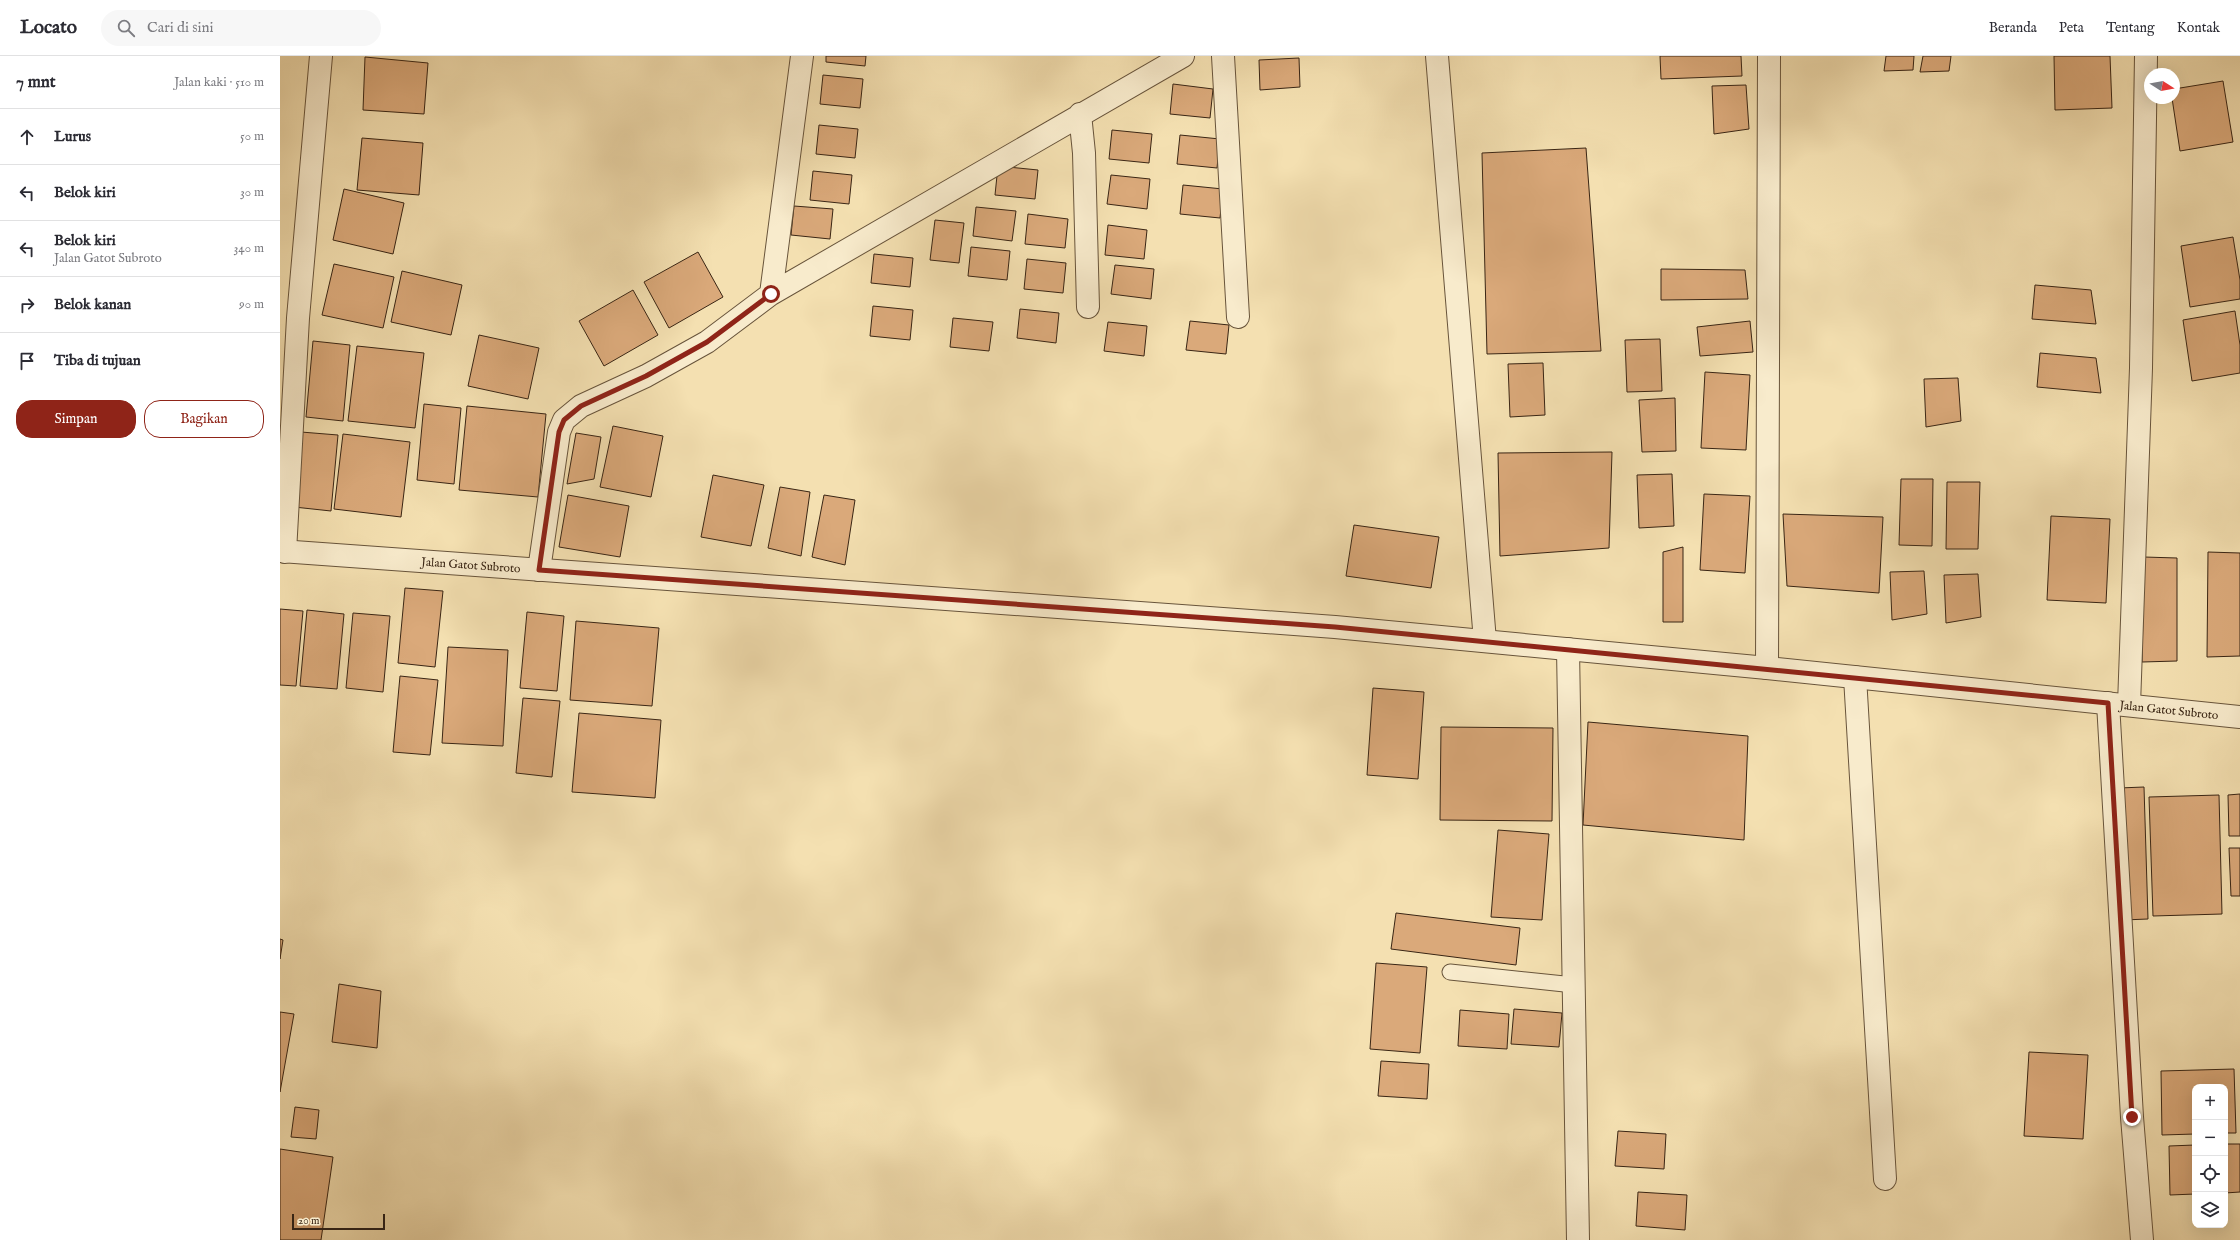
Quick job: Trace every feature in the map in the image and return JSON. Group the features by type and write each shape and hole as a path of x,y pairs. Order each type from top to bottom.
{"street":[{"path":"283,551 298,318 309,175 321,56"},
{"path":"771,294 802,56"},
{"path":"539,570 559,432 564,420 570,414 592,400 646,376 707,342 771,294 1080,114 1184,56"},
{"path":"1223,56 1238,317"},
{"path":"1437,56 1485,641"},
{"path":"1767,668 1769,56"},
{"path":"2142,1240 2132,1117 2118,704 2141,368 2146,56"},
{"path":"1080,114 1084,153 1088,307"},
{"name":"Jalan Gatot Subroto","path":"283,551 1335,627 1767,668 2240,717"},
{"path":"1568,649 1578,1240"},
{"path":"1855,677 1884,1179"}],"lane":[{"path":"1450,972 1574,985"}],"building":[{"path":"826,56 866,56 865,66 826,62"},
{"path":"1660,56 1741,56 1742,76 1661,79"},
{"path":"1886,56 1914,56 1913,70 1884,71"},
{"path":"1923,56 1951,56 1949,71 1920,72"},
{"path":"2054,56 2110,56 2112,108 2055,110"},
{"path":"365,57 428,63 424,114 363,110"},
{"path":"1299,58 1300,87 1260,90 1259,60"},
{"path":"823,75 863,79 860,108 820,104"},
{"path":"2223,81 2233,142 2180,151 2173,104 2180,104 2180,88"},
{"path":"1173,84 1213,89 1210,118 1170,114"},
{"path":"1746,85 1749,129 1714,134 1712,86"},
{"path":"819,125 858,129 855,158 816,154"},
{"path":"1112,130 1152,134 1149,163 1109,159"},
{"path":"1180,135 1220,139 1217,168 1177,164"},
{"path":"362,138 423,143 419,195 357,190"},
{"path":"1586,148 1601,351 1487,354 1482,153"},
{"path":"998,166 1038,170 1035,199 995,195"},
{"path":"813,171 852,175 849,204 810,200"},
{"path":"1111,175 1150,179 1147,209 1107,204"},
{"path":"1183,185 1223,189 1220,218 1180,214"},
{"path":"344,189 404,203 393,254 333,240"},
{"path":"794,206 833,209 830,239 791,235"},
{"path":"976,207 1016,211 1012,241 973,236"},
{"path":"1028,214 1068,219 1065,248 1025,244"},
{"path":"935,220 964,223 959,263 930,260"},
{"path":"1108,225 1147,230 1144,259 1105,255"},
{"path":"2233,237 2240,280 2240,299 2190,307 2181,246"},
{"path":"971,247 1010,251 1007,280 968,276"},
{"path":"698,252 723,297 669,328 644,282"},
{"path":"874,254 913,258 910,287 871,283"},
{"path":"1027,259 1066,263 1063,293 1024,289"},
{"path":"334,264 394,277 383,328 322,315"},
{"path":"1115,265 1154,269 1151,299 1111,294"},
{"path":"1661,269 1745,270 1748,299 1661,300"},
{"path":"402,271 462,285 451,335 391,322"},
{"path":"2035,285 2091,290 2096,324 2032,319"},
{"path":"633,290 658,335 604,366 579,321"},
{"path":"873,306 913,310 910,340 870,336"},
{"path":"1020,309 1059,313 1056,343 1017,338"},
{"path":"2235,311 2240,345 2240,373 2192,381 2183,320"},
{"path":"953,318 993,322 989,351 950,347"},
{"path":"1190,321 1229,325 1226,354 1186,350"},
{"path":"1750,321 1753,352 1700,356 1697,327"},
{"path":"1108,322 1147,326 1144,356 1104,351"},
{"path":"479,335 539,348 528,399 468,386"},
{"path":"1660,339 1662,391 1627,392 1625,340"},
{"path":"313,341 350,345 343,421 306,417"},
{"path":"357,346 424,353 415,428 348,421"},
{"path":"2040,353 2096,358 2101,393 2037,387"},
{"path":"1543,363 1545,415 1510,417 1508,364"},
{"path":"1705,372 1750,375 1746,450 1701,448"},
{"path":"1958,378 1961,421 1926,427 1924,379"},
{"path":"1675,398 1676,451 1642,452 1639,400"},
{"path":"424,404 461,408 454,484 417,480"},
{"path":"467,406 546,414 538,497 459,490"},
{"path":"613,426 663,436 651,497 600,487"},
{"path":"301,432 338,435 331,511 294,507"},
{"path":"576,433 601,437 594,479 567,484"},
{"path":"343,434 410,442 401,517 334,509"},
{"path":"1612,452 1609,548 1500,556 1498,453"},
{"path":"1672,474 1674,526 1639,528 1637,475"},
{"path":"713,475 764,485 751,546 701,537"},
{"path":"1901,479 1933,479 1932,546 1899,545"},
{"path":"1947,482 1980,482 1978,549 1946,549"},
{"path":"780,487 810,492 801,556 768,548"},
{"path":"1704,494 1750,496 1745,573 1700,570"},
{"path":"568,495 629,506 620,557 559,547"},
{"path":"824,495 855,500 845,565 812,557"},
{"path":"1783,514 1883,517 1879,593 1787,586"},
{"path":"2051,516 2110,519 2106,603 2047,600"},
{"path":"1354,525 1439,537 1431,588 1346,576"},
{"path":"1683,547 1683,622 1663,622 1663,552"},
{"path":"2208,552 2240,553 2240,656 2207,657"},
{"path":"2144,557 2177,558 2177,661 2142,662"},
{"path":"1924,571 1927,614 1892,620 1890,572"},
{"path":"1978,574 1981,617 1946,623 1944,575"},
{"path":"405,588 443,591 435,667 398,663"},
{"path":"280,609 303,611 296,686 280,685"},
{"path":"307,610 344,614 337,689 300,686"},
{"path":"527,612 564,616 557,691 520,688"},
{"path":"353,613 390,616 383,692 346,688"},
{"path":"576,621 659,628 652,706 570,700"},
{"path":"448,647 508,650 503,746 442,743"},
{"path":"400,676 438,680 430,755 393,752"},
{"path":"1373,688 1424,692 1418,779 1367,775"},
{"path":"523,698 560,701 552,777 516,773"},
{"path":"579,713 661,720 655,798 572,792"},
{"path":"1588,722 1748,736 1744,840 1583,825"},
{"path":"1441,727 1553,728 1552,821 1440,820"},
{"path":"2144,787 2148,919 2123,920 2119,788"},
{"path":"2240,794 2240,836 2229,836 2228,795"},
{"path":"2219,795 2222,914 2153,916 2149,797"},
{"path":"1498,830 1549,834 1542,920 1491,917"},
{"path":"2229,848 2240,848 2240,896 2231,896"},
{"path":"1396,913 1520,928 1516,965 1391,949"},
{"path":"280,939 283,940 280,959"},
{"path":"1376,963 1427,967 1420,1053 1370,1049"},
{"path":"339,984 381,991 377,1048 332,1042"},
{"path":"1514,1009 1562,1013 1559,1047 1511,1044"},
{"path":"1460,1010 1509,1014 1507,1049 1458,1046"},
{"path":"280,1012 294,1014 280,1092"},
{"path":"2029,1052 2088,1055 2083,1139 2024,1136"},
{"path":"1381,1061 1429,1064 1427,1099 1378,1096"},
{"path":"2234,1069 2236,1133 2228,1133 2228,1084 2192,1084 2192,1134 2162,1135 2161,1071"},
{"path":"295,1107 319,1110 316,1139 291,1137"},
{"path":"1618,1131 1666,1134 1664,1169 1615,1166"},
{"path":"2228,1144 2240,1144 2240,1192 2228,1193"},
{"path":"2192,1145 2192,1194 2170,1195 2169,1146"},
{"path":"280,1149 333,1157 321,1240 280,1240"},
{"path":"1638,1192 1687,1195 1685,1230 1636,1226"}],"route":[{"path":"771,294 707,342 646,376 592,400 581,406 564,420 559,432 545,519 539,570 1335,627 1767,668 2108,703 2132,1117"}]}
